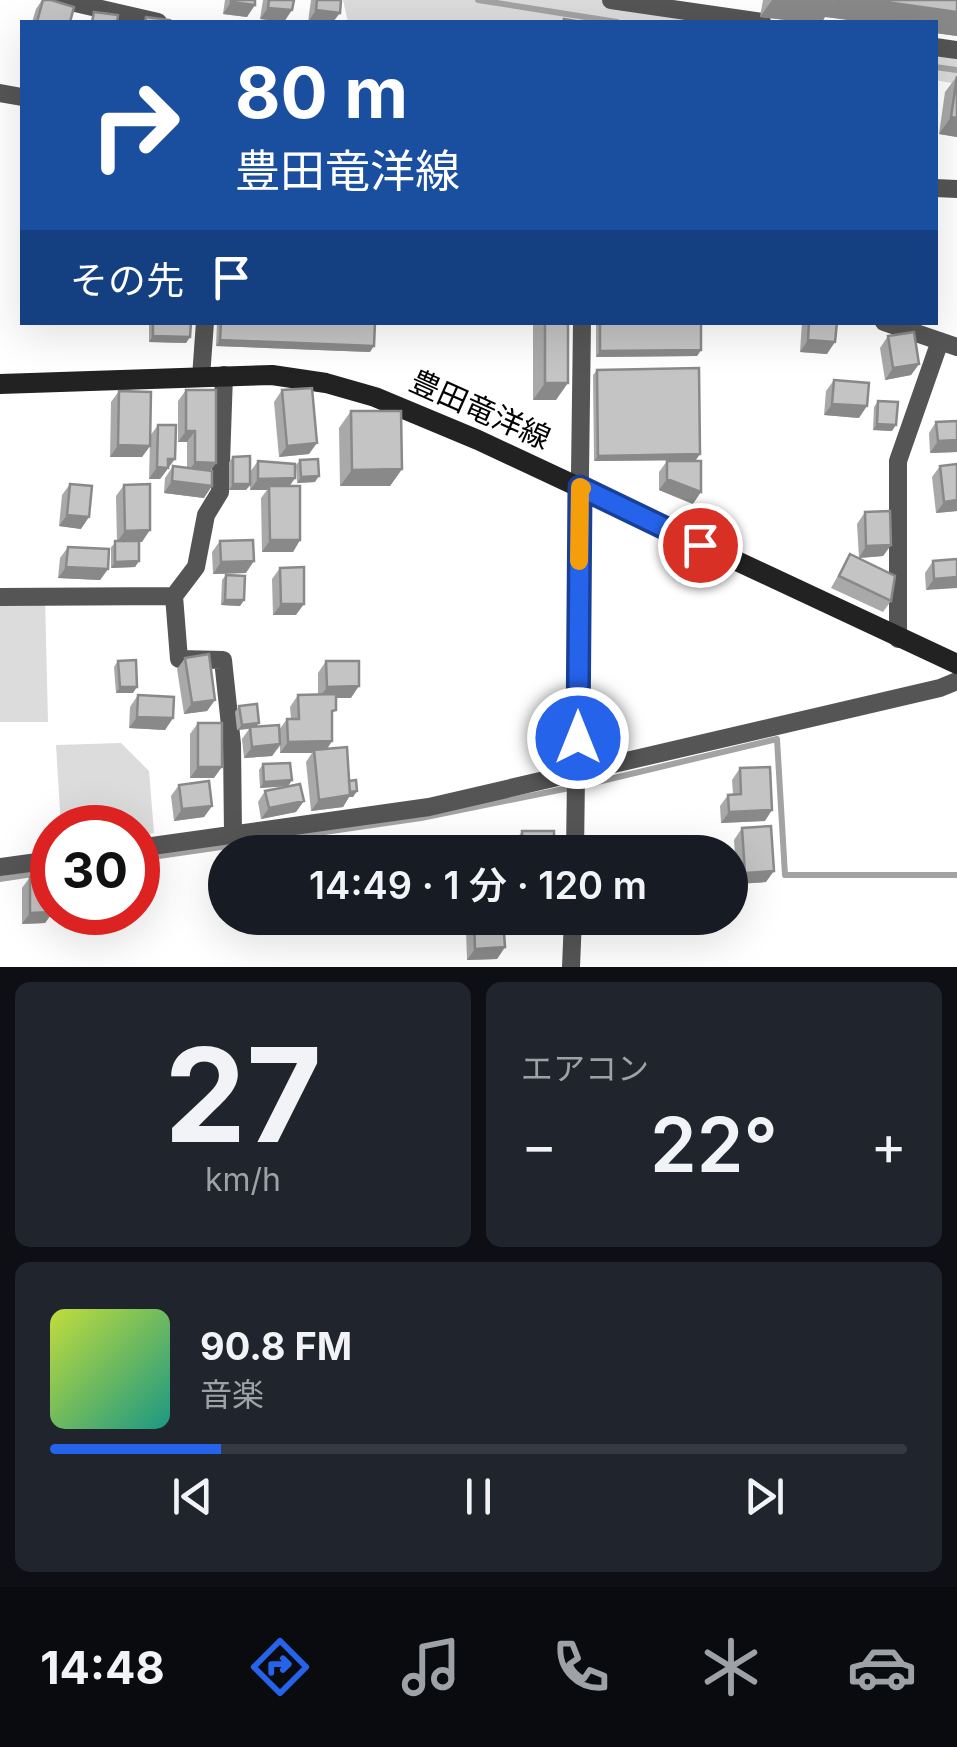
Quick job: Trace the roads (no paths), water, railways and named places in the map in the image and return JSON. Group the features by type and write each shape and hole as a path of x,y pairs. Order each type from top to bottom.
{"main road":[{"name":"豊田竜洋線","path":"0,384 272,375 326,383 375,397 580,487 957,664"}],"street":[{"path":"62,0 149,20"},
{"path":"611,0 731,20"},
{"path":"202,377 204,325"},
{"path":"576,835 582,325"},
{"path":"893,325 948,344 898,461 898,639"},
{"path":"224,376 220,492 206,515 196,567 174,596 179,659 223,660 232,744 233,834"},
{"path":"0,597 174,596"},
{"path":"160,845 429,807 957,681"},
{"path":"0,867 30,863"},
{"path":"571,967 572,935"}],"waterway":[{"path":"478,0 604,20"},
{"path":"938,67 957,70"},
{"path":"160,856 421,818 589,784 777,739 785,875 957,875"},
{"path":"0,879 30,874"}]}
